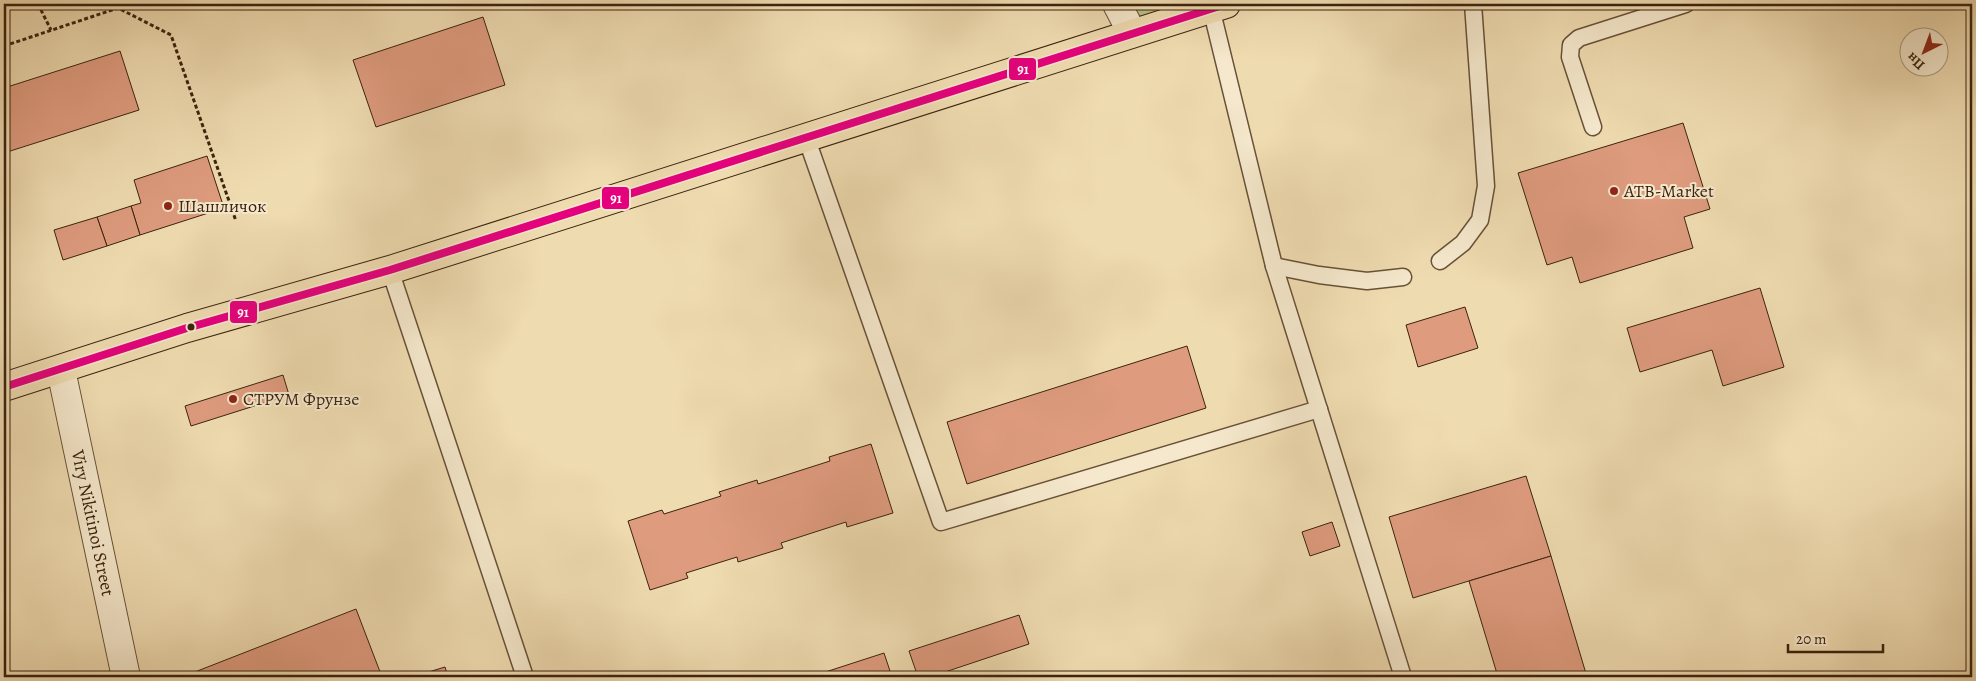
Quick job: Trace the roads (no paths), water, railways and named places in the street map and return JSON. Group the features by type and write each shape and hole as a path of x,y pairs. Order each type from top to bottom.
{"main road":[{"path":"4,387 186,328 390,270 1218,6"}],"street":[{"path":"1118,4 1132,33"},
{"name":"Viry Nikitinoi Street","path":"60,370 126,677"}],"lane":[{"path":"1440,261 1463,243 1480,220 1486,186 1473,4"},
{"path":"1593,127 1570,57 1571,45 1579,38 1686,4"},
{"path":"1218,6 1274,266 1403,677"},
{"path":"806,137 941,522 1319,410"},
{"path":"1274,266 1319,275 1366,281 1402,278"},
{"path":"390,270 525,677"}],"place":[{"name":"ATB-Market","path":"1614,191"},
{"name":"Шашличок","path":"168,206"},
{"name":"СТРУМ Фрунзе","path":"233,399"}]}
